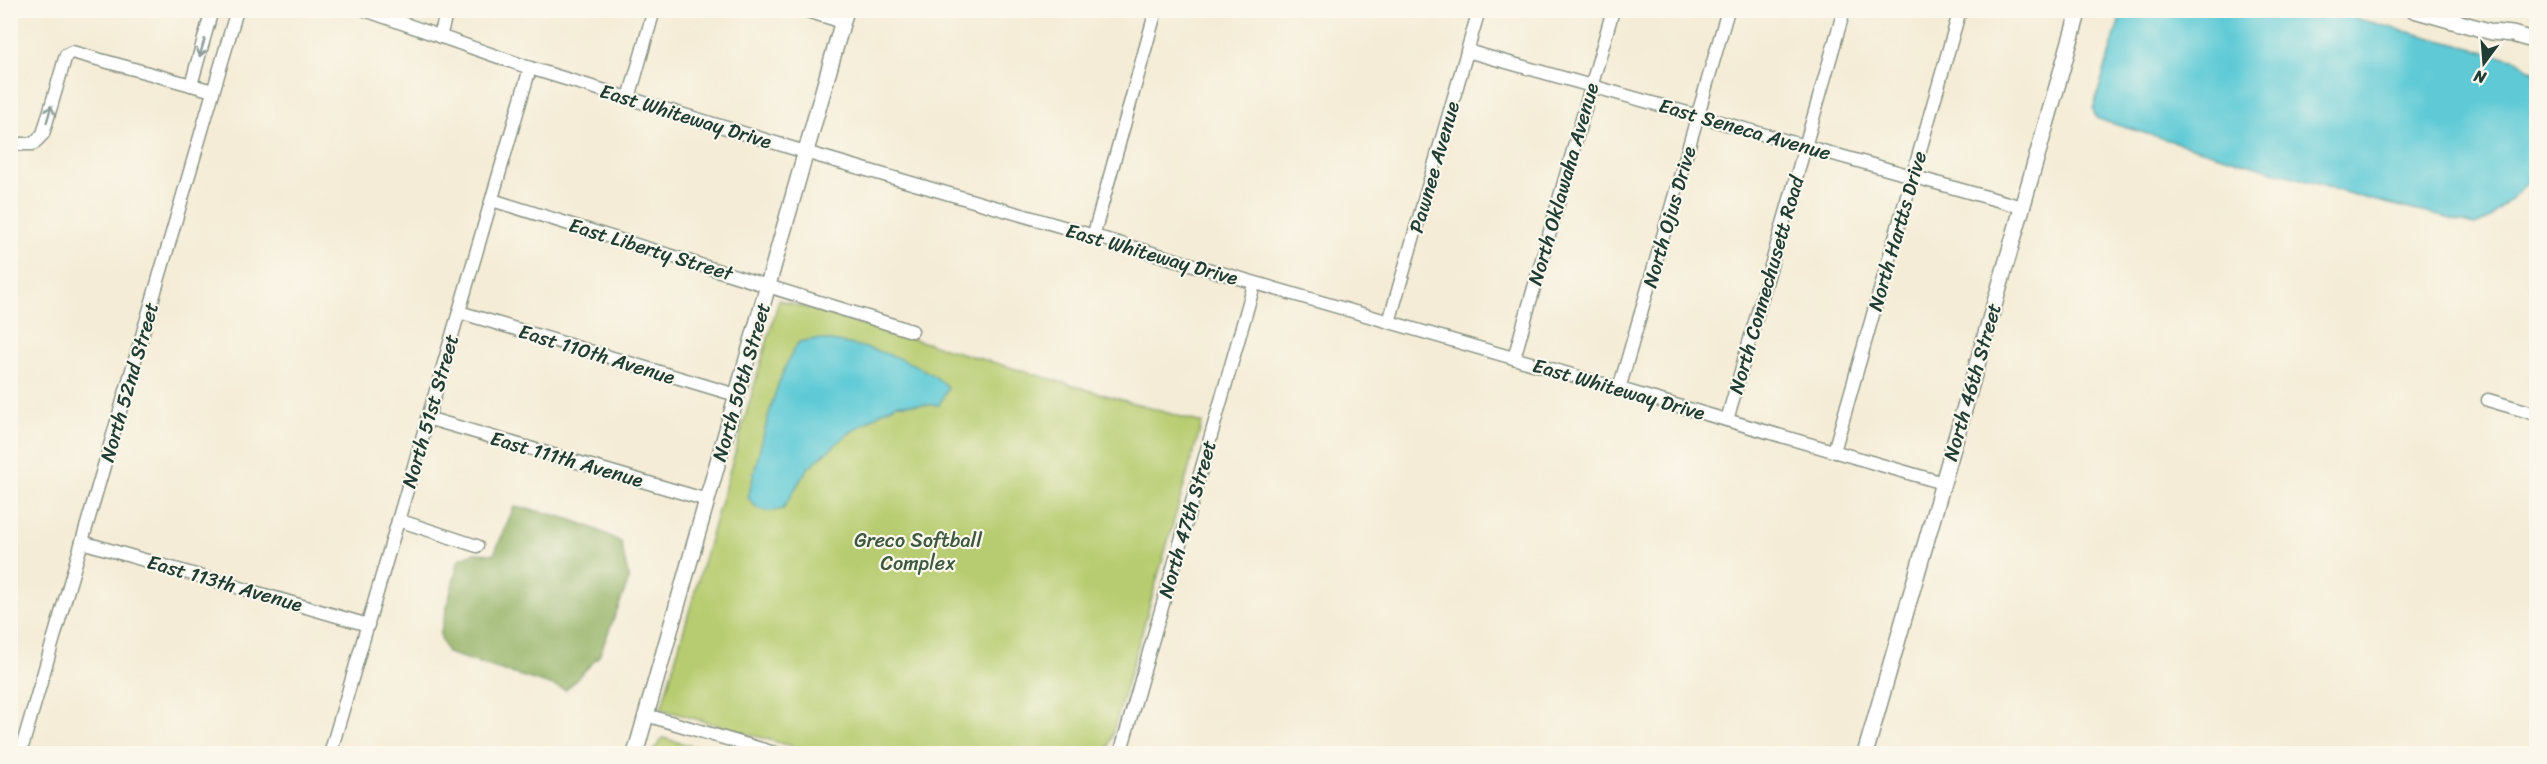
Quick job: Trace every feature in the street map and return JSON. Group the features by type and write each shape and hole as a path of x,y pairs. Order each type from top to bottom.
{"street":[{"path":"191,86 212,10"},
{"name":"North 52nd Street","path":"20,753 237,10"},
{"name":"East Whiteway Drive","path":"364,10 530,68 805,152 1254,285 1943,483"},
{"path":"440,37 447,10"},
{"path":"628,98 654,10"},
{"path":"804,10 844,16"},
{"path":"1093,237 1156,10"},
{"name":"Pawnee Avenue","path":"1389,322 1479,10"},
{"name":"North Oklawaha Avenue","path":"1514,358 1613,10"},
{"name":"North Ojus Drive","path":"1619,389 1728,10"},
{"name":"North Connechusett Road","path":"1727,420 1844,10"},
{"name":"North Hartts Drive","path":"1834,451 1960,10"},
{"name":"North 46th Street","path":"1865,753 2079,10"},
{"path":"2414,10 2492,32 2512,34 2536,41"},
{"path":"2449,10 2494,23 2512,34"},
{"name":"North 50th Street","path":"635,753 844,16"},
{"name":"East Seneca Avenue","path":"1467,51 2022,207"},
{"path":"10,141 33,144 43,134 66,55 72,52 213,91"},
{"name":"North 51st Street","path":"330,753 530,68"},
{"name":"East Liberty Street","path":"492,200 912,331"},
{"name":"North 47th Street","path":"1120,753 1254,285"},
{"name":"East 110th Avenue","path":"459,312 736,396"},
{"path":"2488,400 2536,414"},
{"name":"East 111th Avenue","path":"428,418 707,500"},
{"path":"398,520 477,546"},
{"name":"East 113th Avenue","path":"82,542 368,624"},
{"path":"646,715 778,753"}],"green space":[{"name":"Greco Softball Complex","path":"779,300 1202,423 1107,753 815,753 661,709"},
{"path":"514,507 569,519 621,542 629,580 599,656 566,690 447,653 440,635 459,559 474,553 494,554"},
{"path":"663,738 716,753 651,753"}],"water":[{"path":"2122,11 2327,11 2517,60 2536,72 2536,175 2489,219 2475,225 2361,197 2096,118 2093,109"},
{"path":"816,339 868,348 903,360 935,377 948,387 939,405 898,404 848,434 807,469 783,509 762,510 755,506 748,497 774,396 781,376 799,342"}]}
